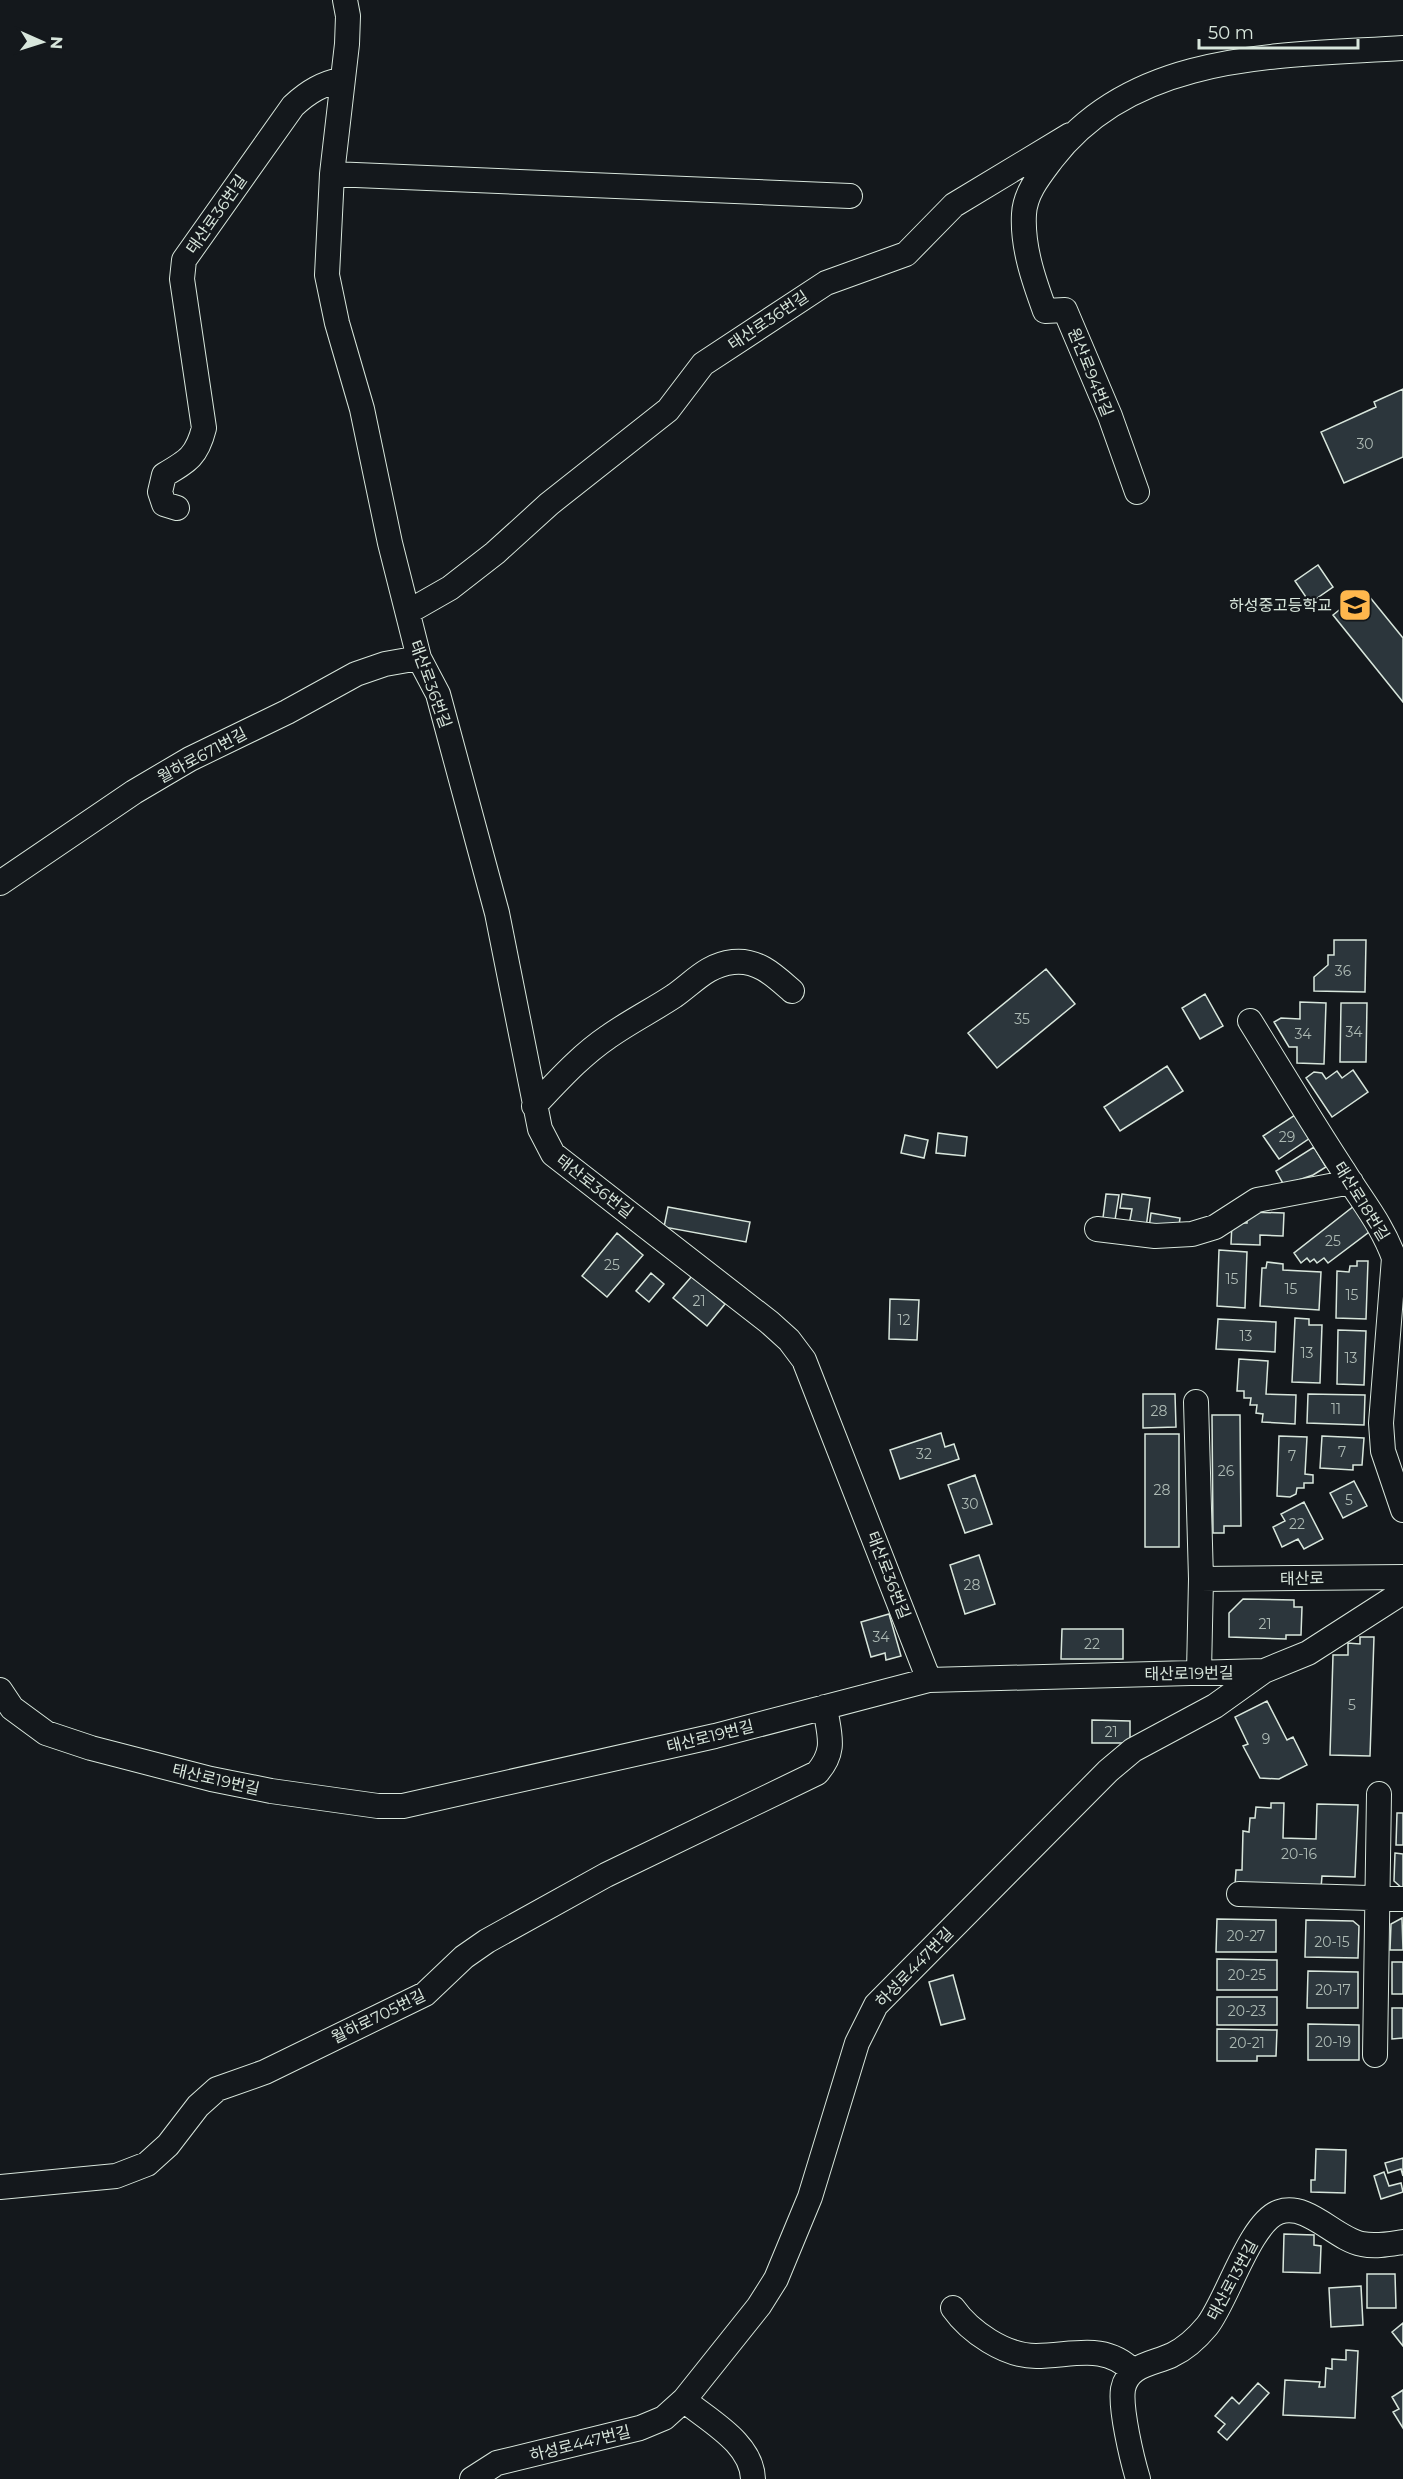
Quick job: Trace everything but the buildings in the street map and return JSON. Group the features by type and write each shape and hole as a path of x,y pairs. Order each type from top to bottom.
{"street":[{"name":"태산로36번길","path":"345,0 348,26 332,174 327,275 337,322 362,409 419,658 438,694 497,913 540,1129 553,1154 769,1322 789,1340 804,1360 929,1680"},
{"name":"원산로94번길","path":"1137,492 1065,310 1045,311 1026,247 1024,213 1029,193 1070,135 1128,94 1213,65 1242,59 1403,48"},
{"name":"태산로36번길","path":"177,508 164,504 160,492 164,476 185,463 199,450 204,428 182,279 184,260 293,106 308,92 324,83 343,79"},
{"name":"태산로36번길","path":"408,612 450,588 549,504 668,411 704,364 826,283 906,254 954,205 1070,135"},
{"path":"332,174 850,196"},
{"name":"월하로671번길","path":"0,883 134,792 190,759 287,712 356,674 385,664 419,658"},
{"path":"534,1106 576,1062 600,1043 676,994 712,967 734,962 753,963 770,971 792,991"},
{"name":"태산로18번길","path":"1250,1021 1387,1237 1394,1258 1381,1423 1383,1451 1403,1510"},
{"path":"1097,1229 1155,1236 1192,1234 1215,1227 1257,1200 1351,1182"},
{"path":"1196,1402 1201,1579 1199,1672"},
{"name":"태산로","path":"1201,1579 1403,1577"},
{"name":"태산로19번길","path":"4,1707 46,1733 91,1749 221,1781 378,1806 429,1801 715,1736 929,1680 1264,1671 1308,1653 1403,1592"},
{"name":"하성로447번길","path":"472,2479 484,2469 497,2463 640,2428 664,2418 684,2400 759,2306 784,2263 810,2197 857,2043 876,2005 1108,1771 1152,1738 1215,1706 1264,1671"},
{"name":"월하로705번길","path":"0,2187 116,2176 147,2164 168,2145 198,2106 217,2089 265,2072 425,1994 464,1957 487,1941 606,1875 817,1773 829,1760 831,1745 825,1707"},
{"path":"1375,2055 1379,1794"},
{"path":"1239,1894 1403,1899"},
{"name":"태산로13번길","path":"1133,2371 1144,2364 1171,2356 1192,2343 1209,2324 1256,2234 1270,2217 1279,2212 1298,2212 1362,2244 1403,2242"},
{"path":"953,2308 975,2331 1019,2354 1034,2356 1081,2352 1107,2354 1120,2359 1133,2371 1123,2389 1131,2458 1138,2479"},
{"path":"684,2400 741,2448 748,2458 753,2479"}],"place":[{"name":"하성중고등학교","path":"1355,605"}]}
